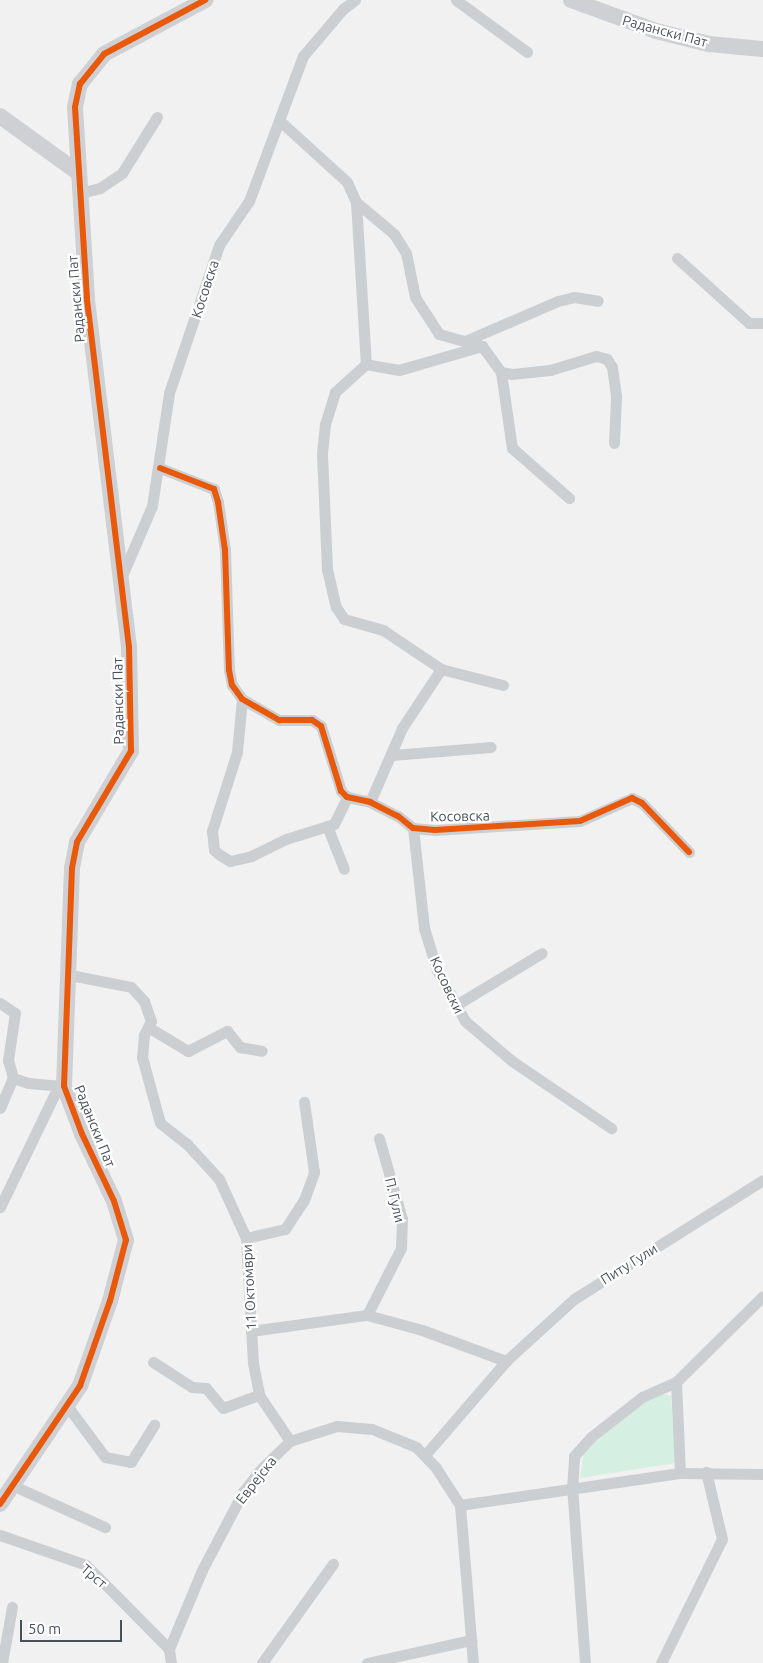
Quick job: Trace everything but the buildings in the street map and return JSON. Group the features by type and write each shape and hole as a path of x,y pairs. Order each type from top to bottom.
{"street":[{"name":"Радански Пат","path":"0,1504 68,1407 80,1386 107,1311 126,1240 114,1201 61,1086 70,976 72,868 77,842 131,751 129,647 119,581 87,298 81,193 77,172 75,107 80,84 91,68 119,44 204,0"},
{"name":"Косовска","path":"119,581 152,506 160,468 160,444 169,393 220,245 249,201 303,56 344,9 355,0"},
{"path":"456,0 527,52"},
{"name":"Радански Пат","path":"571,0 709,44 763,49"},
{"path":"0,116 77,172"},
{"path":"81,193 100,188 122,173 158,116"},
{"path":"280,121 346,182 356,202 366,364"},
{"path":"356,202 394,234 406,254 414,297 440,334 482,346 501,372 512,448 569,498"},
{"path":"677,258 749,323 763,322"},
{"path":"465,341 558,301 574,297 598,302"},
{"path":"366,364 399,370 482,346"},
{"path":"501,372 512,374 550,370 596,356 607,359 612,367 616,397 614,443"},
{"path":"366,364 335,392 325,424 322,454 327,569 336,607 344,619 383,630 441,669 503,685"},
{"path":"160,468 214,489 226,550 228,670 232,685 242,699 279,720 312,720 321,726 341,791 347,796 338,820 327,826 230,860 214,850 212,831 237,752 242,699"},
{"path":"370,802 392,755 402,728 441,669"},
{"path":"392,755 491,747"},
{"name":"Косовска","path":"347,796 370,802 398,816 413,828 480,828 535,822 580,821 632,798 642,802 688,852"},
{"path":"327,826 344,869"},
{"name":"Косовски","path":"413,828 424,928 437,970 465,1021 512,1062 612,1128"},
{"path":"456,1005 542,953"},
{"name":"11 Октомври","path":"70,976 131,987 144,1001 150,1021 142,1057 160,1123 186,1143 219,1179 246,1238 252,1363 259,1395 290,1441"},
{"path":"0,1003 15,1013 8,1060 13,1078 0,1108"},
{"path":"148,1027 188,1051 227,1031 240,1047 262,1051"},
{"path":"0,1207 61,1086 13,1078"},
{"path":"246,1238 285,1229 304,1200 314,1172 304,1102"},
{"name":"П. Гули","path":"367,1315 401,1248 402,1219 379,1138"},
{"name":"Питу Гули","path":"425,1455 506,1361 574,1299 763,1180"},
{"path":"585,1663 572,1488 574,1456 579,1447 642,1397 676,1382 763,1296"},
{"path":"251,1331 367,1315 422,1330 506,1361"},
{"path":"154,1362 192,1387 206,1388 223,1408 259,1395"},
{"path":"676,1382 680,1473"},
{"path":"68,1407 105,1457 131,1462 154,1425"},
{"name":"Еврејска","path":"170,1663 169,1648 228,1518 262,1468 290,1441 337,1426 356,1426 394,1436 416,1447 425,1455 460,1504"},
{"path":"661,1663 722,1539 706,1472"},
{"path":"473,1663 460,1504 680,1473 763,1474"},
{"path":"14,1486 105,1527"},
{"name":"Трст","path":"0,1535 86,1565 169,1648"},
{"path":"262,1663 333,1564"},
{"path":"2,1663 12,1607"},
{"path":"367,1663 471,1640"}],"green space":[{"path":"662,1394 671,1396 675,1463 580,1478 584,1451 644,1402"}],"cycle path":[{"path":"0,1504 80,1386 110,1301 126,1240 114,1201 82,1134 64,1086 72,868 77,842 131,751 129,647 87,298 75,107 80,84 104,54 205,0"},
{"path":"160,468 214,489 218,502 225,550 229,670 232,685 242,699 279,720 312,720 321,726 341,791 347,797 370,802 398,816 413,828 435,830 580,821 632,798 642,803 689,852"}]}
